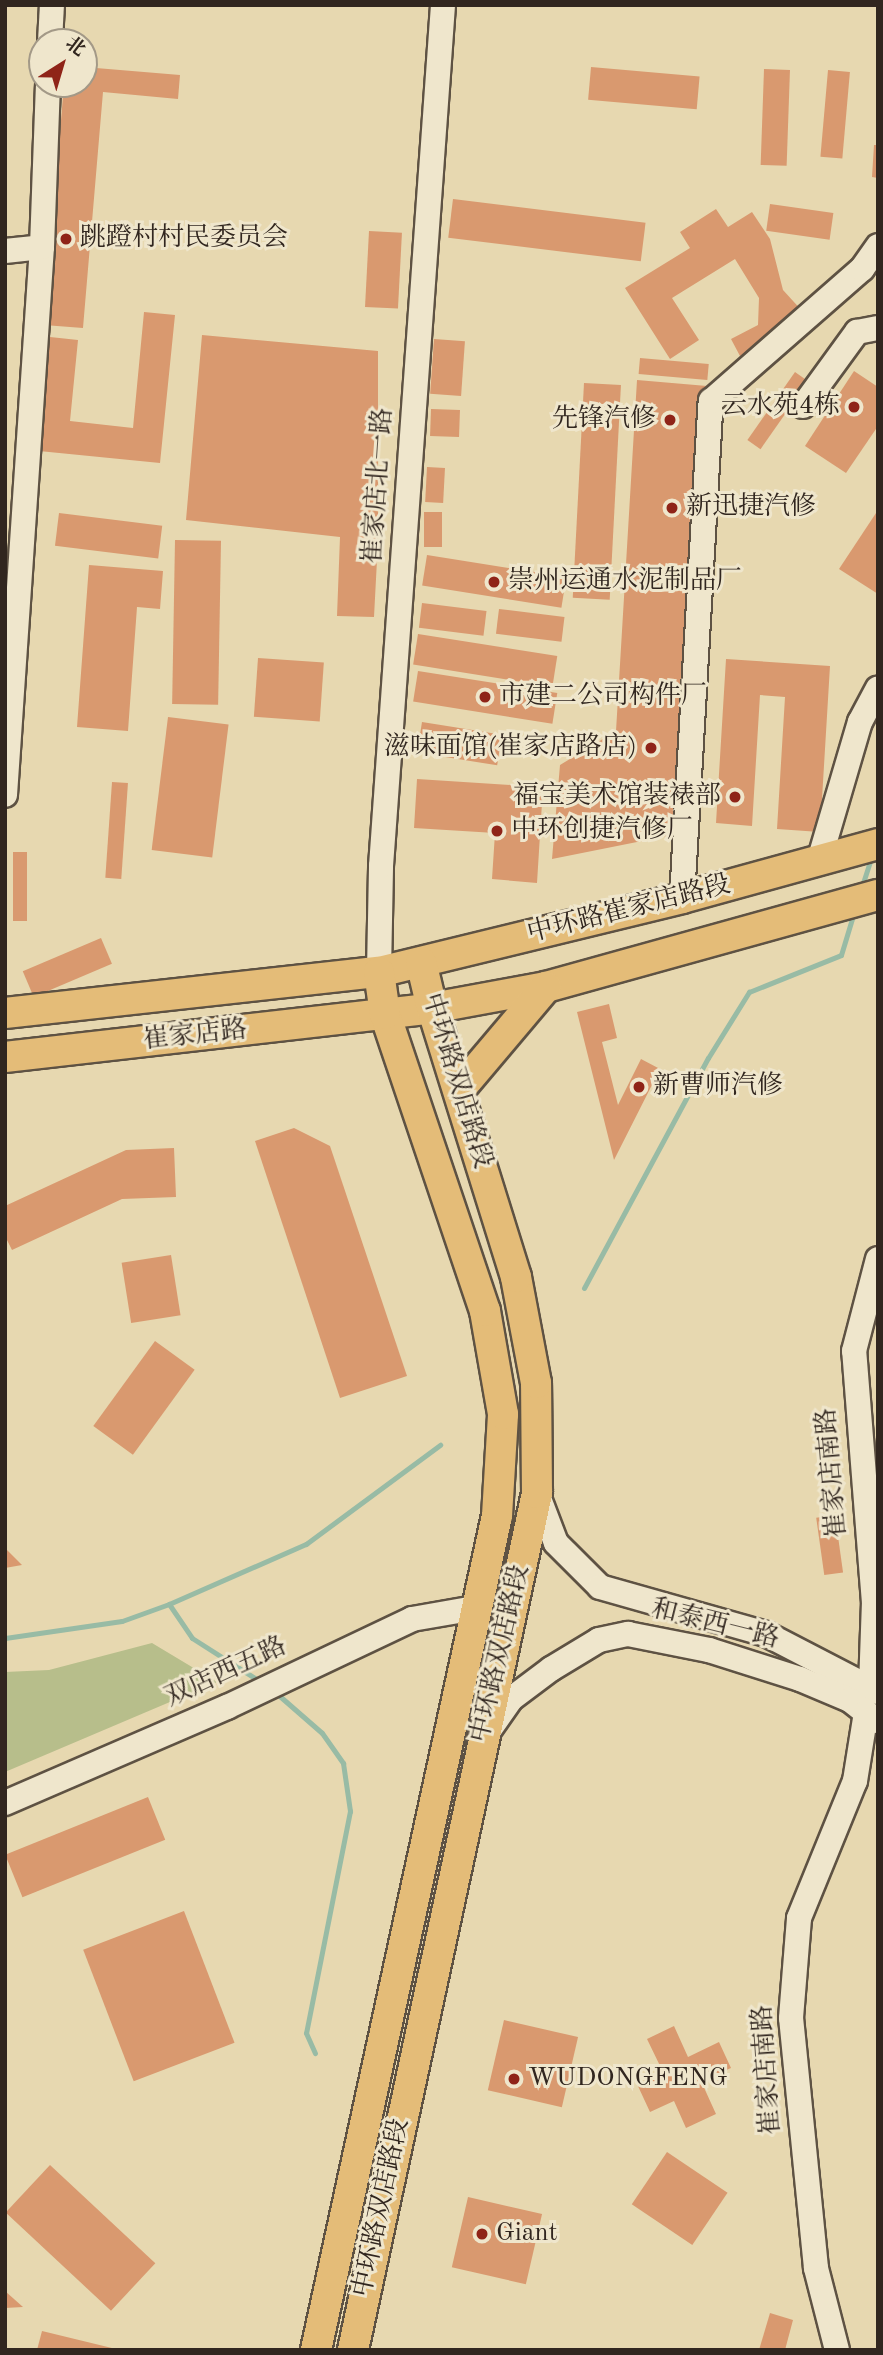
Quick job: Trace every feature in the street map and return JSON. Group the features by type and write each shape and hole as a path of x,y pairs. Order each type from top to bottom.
{"main road":[{"name":"中环路崔家店路段","path":"379,971 682,898 878,844"},
{"name":"中环路崔家店路段","path":"385,1014 546,987 878,895"},
{"name":"中环路双店路段","path":"353,2350 481,1741 537,1493 536,1382 519,1290 432,1008 421,962"},
{"name":"崔家店路","path":"5,1013 379,971"},
{"name":"中环路双店路段","path":"316,2350 497,1516 503,1414 485,1311 385,1014 379,971"},
{"path":"458,1090 546,987"},
{"name":"崔家店路","path":"5,1058 385,1014"}],"street":[{"path":"51,28 52,5"},
{"name":"崔家店北一路","path":"379,971 381,866 443,5"},
{"path":"5,795 42,247 47,98"},
{"path":"682,898 711,401 862,269 878,246"},
{"path":"5,251 42,247"},
{"path":"803,406 857,332 878,328"},
{"path":"826,859 860,722 878,688"},
{"name":"崔家店南路","path":"838,2350 816,2268 791,2018 799,1918 855,1781 873,1703 874,1603 854,1351 878,1259"},
{"name":"和泰西一路","path":"537,1493 556,1544 600,1587 766,1634 873,1703"},
{"name":"双店西五路","path":"5,1803 227,1707 412,1619 475,1608"},
{"name":"和泰西一路","path":"481,1741 510,1699 551,1669 598,1640 628,1634 709,1650 800,1679 850,1700 873,1703"}],"green space":[{"path":"152,1643 217,1682 5,1772 5,1672 49,1670"}],"building":[{"path":"591,67 700,76 697,109 588,100"},
{"path":"98,68 180,75 178,99 103,92 83,328 44,325 63,98 98,98"},
{"path":"764,69 790,70 787,166 761,165"},
{"path":"828,70 850,72 842,159 820,157"},
{"path":"874,145 878,145 878,178 872,177"},
{"path":"453,199 646,223 641,261 448,238"},
{"path":"770,204 833,213 830,240 766,231"},
{"path":"716,209 728,227 752,212 770,239 783,290 804,313 777,337 740,356 731,339 758,325 759,298 735,259 672,298 699,340 670,359 625,288 690,248 680,232"},
{"path":"369,231 402,233 398,309 365,307"},
{"path":"144,312 175,315 160,463 39,451 50,337 78,340 70,421 133,428"},
{"path":"202,335 378,351 378,541 374,617 337,616 340,537 186,520"},
{"path":"434,339 465,341 461,396 430,394"},
{"path":"640,358 709,364 707,380 639,374"},
{"name":"云水苑4栋","path":"854,371 878,387 878,426 846,473 805,446"},
{"path":"795,372 808,381 760,449 747,440"},
{"path":"637,380 707,386 677,834 552,859 560,765 616,731"},
{"path":"584,383 621,385 610,600 573,598"},
{"path":"431,409 460,410 459,437 430,436"},
{"path":"427,467 445,468 443,503 425,502"},
{"path":"878,510 878,594 839,569"},
{"path":"424,512 442,512 442,547 424,547"},
{"path":"59,513 162,526 158,558 55,546"},
{"path":"175,540 221,541 218,705 172,704"},
{"name":"崇州运通水泥制品厂","path":"427,555 566,577 561,608 422,586"},
{"path":"89,565 163,571 160,609 137,607 128,731 77,727"},
{"path":"422,603 487,611 483,636 419,628"},
{"path":"499,609 565,617 561,642 496,634"},
{"path":"418,634 557,656 552,687 413,665"},
{"path":"258,658 324,663 320,721 254,717"},
{"path":"726,659 830,666 820,832 777,829 785,697 760,695 752,826 716,823"},
{"name":"市建二公司构件厂","path":"418,671 557,693 552,724 413,702"},
{"path":"168,717 229,724 212,857 152,850"},
{"path":"422,722 502,735 497,765 417,753"},
{"name":"中环创捷汽修厂","path":"417,779 543,787 537,883 492,879 495,833 414,828"},
{"path":"112,782 128,783 121,879 105,878"},
{"path":"13,852 27,852 27,921 13,921"},
{"path":"101,938 112,964 34,997 23,971"},
{"name":"新曹师汽修","path":"609,1004 617,1038 602,1042 618,1105 641,1059 660,1069 614,1160 577,1012"},
{"path":"294,1128 330,1146 407,1376 340,1398 255,1141"},
{"path":"174,1148 176,1197 122,1199 12,1250 5,1236 5,1206 126,1150"},
{"path":"171,1255 181,1315 131,1323 122,1263"},
{"path":"155,1341 195,1370 133,1455 93,1426"},
{"path":"835,1515 843,1572 824,1575 816,1518"},
{"path":"5,1548 22,1565 5,1568"},
{"path":"148,1797 165,1840 22,1897 5,1855"},
{"path":"184,1911 235,2043 134,2081 83,1950"},
{"path":"504,2020 578,2037 562,2107 488,2090"},
{"path":"674,2026 688,2057 719,2042 731,2068 701,2081 716,2114 686,2128 674,2101 650,2112 637,2084 663,2072 647,2039"},
{"path":"667,2152 728,2193 692,2245 632,2204"},
{"path":"50,2165 155,2263 111,2311 6,2213"},
{"path":"468,2197 542,2214 526,2284 452,2267"},
{"path":"5,2291 23,2307 5,2308"},
{"path":"770,2313 793,2320 785,2350 759,2350"},
{"path":"42,2331 116,2349 116,2350 37,2350"}],"waterway":[{"path":"861,889 872,855"},
{"path":"584,1288 708,1058 749,992 841,955 854,912"},
{"path":"5,1638 122,1621 169,1604 306,1544 440,1445"},
{"path":"169,1604 192,1638 261,1682"},
{"path":"275,1692 322,1733 343,1763 350,1811 306,2033 315,2053"}],"place":[{"name":"跳蹬村村民委员会","path":"66,239"},
{"name":"云水苑4栋","path":"854,407"},
{"name":"先锋汽修","path":"670,420"},
{"name":"新迅捷汽修","path":"672,508"},
{"name":"崇州运通水泥制品厂","path":"494,582"},
{"name":"市建二公司构件厂","path":"485,697"},
{"name":"滋味面馆(崔家店路店)","path":"651,748"},
{"name":"福宝美术馆装裱部","path":"735,797"},
{"name":"中环创捷汽修厂","path":"497,831"},
{"name":"新曹师汽修","path":"639,1087"},
{"name":"WUDONGFENG","path":"514,2079"},
{"name":"Giant","path":"482,2234"}]}
